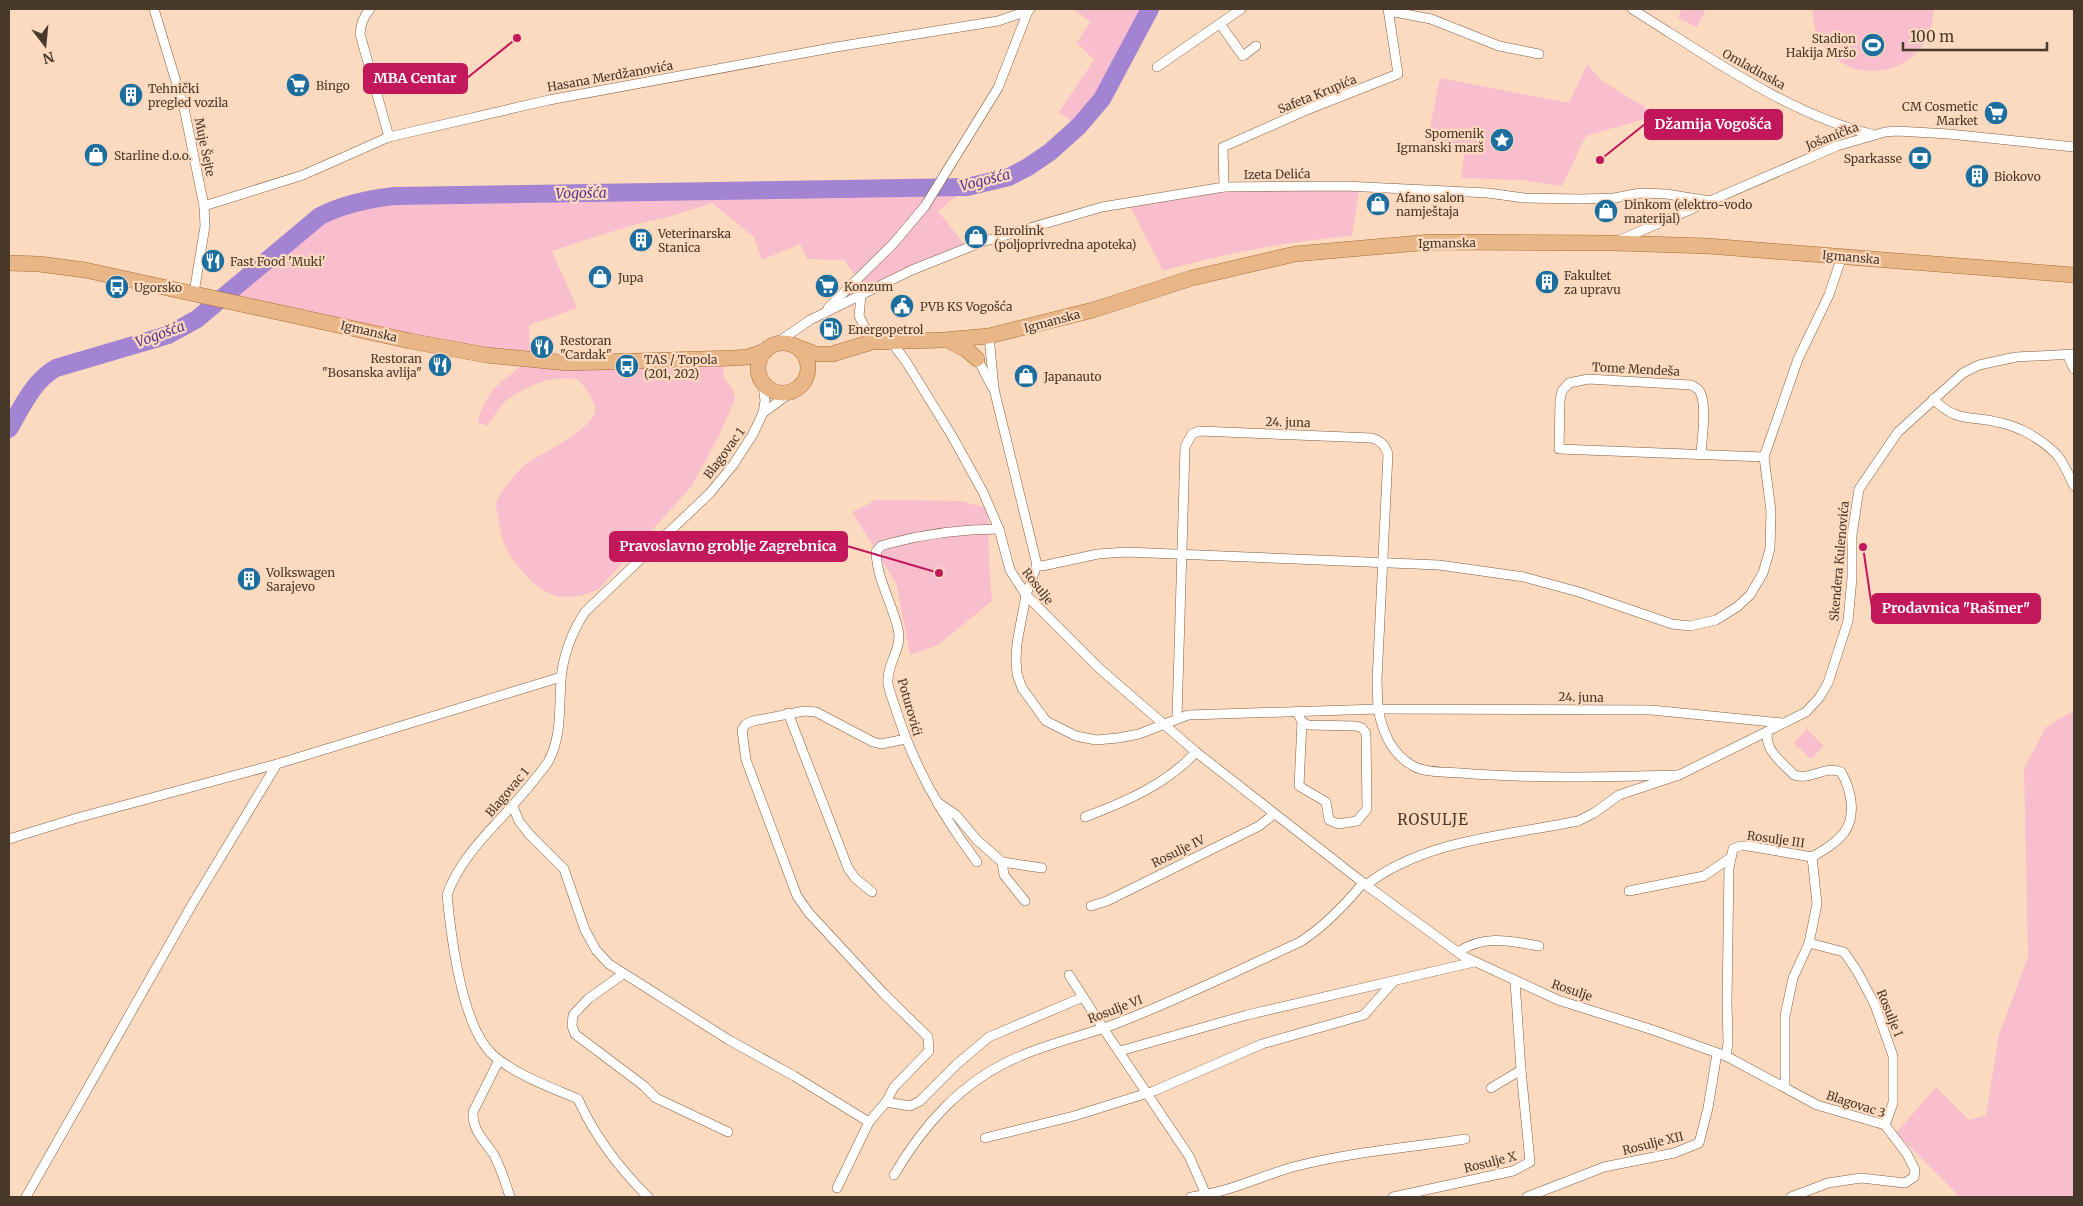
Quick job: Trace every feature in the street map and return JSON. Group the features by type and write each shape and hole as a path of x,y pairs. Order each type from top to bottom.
{"main road":[{"name":"Igmanska","path":"795,346 816,354 832,354 872,342 890,340 947,340 990,336 1093,310 1192,278 1295,254 1431,242 1614,243 1708,246 2074,275"},
{"name":"Igmanska","path":"9,263 39,264 85,270 410,341 486,355 530,360 568,363 609,363 734,358 748,357 768,349"},
{"path":"947,340 967,350 977,359"},
{"path":"734,358 753,367 761,378 775,392 790,393 800,388 807,378 809,370 808,361 795,346 786,343 768,349 758,365 761,378"},
{"name":"Igmanska","path":"807,378 816,367 832,354"}],"street":[{"name":"Muje Šejte","path":"154,9 184,108 204,206 205,226 194,293"},
{"path":"370,9 364,15 360,34 389,136"},
{"path":"1157,68 1241,9"},
{"name":"Omladinska","path":"1632,9 1713,60 1785,100 1838,125 1872,134"},
{"name":"Hasana Merdžanovića","path":"204,206 303,175 389,136 548,100 836,47 998,21 1029,10"},
{"path":"823,314 893,244 926,206 998,88 1029,10"},
{"name":"Safeta Krupića","path":"1224,187 1223,147 1309,109 1398,74 1388,10 1431,19 1499,46 1538,54"},
{"path":"1220,24 1243,56 1256,46"},
{"name":"Jošanička","path":"1614,243 1796,163 1872,134 1897,131 1940,133 2074,147"},
{"name":"Izeta Delića","path":"768,349 810,320 912,270 982,242 1102,207 1224,187 1345,186 1581,200 1614,198 1640,193 1666,194 1710,201"},
{"path":"1036,565 1042,566 1098,554 1181,554 1235,558 1439,565 1524,577 1579,592 1672,624 1690,626 1710,622 1722,617 1750,595 1762,573 1770,549 1771,511 1764,457 1798,358 1829,295 1842,256"},
{"path":"861,296 859,316 872,342"},
{"path":"795,346 798,329"},
{"path":"990,336 994,389 1036,565 1026,595 1017,643 1017,674 1022,688 1046,721 1076,736 1096,740 1138,734 1188,715 1378,709"},
{"path":"972,338 977,359 994,389"},
{"name":"Rosulje","path":"890,340 907,362 952,436 983,492 999,529 1010,570 1026,595 1100,669 1196,752 1364,884 1474,962 1558,1000 1653,1030 1726,1056 1785,1087"},
{"name":"Skendera Kulenovića","path":"1782,723 1806,712 1819,698 1828,683 1848,621 1852,578 1852,535 1859,489 1898,432 1963,373 1979,365 2016,357 2071,354 2074,369"},
{"name":"Blagovac 1","path":"648,1197 613,1160 584,1113 578,1099 556,1090 499,1060 484,1044 466,1004 447,895 451,882 465,861 512,808 548,762 558,728 561,678 574,628 585,612 710,493 733,465 754,434 763,414 765,401 761,378"},
{"name":"Tome Mendeša","path":"1701,454 1701,393 1691,385 1588,379 1569,383 1562,390 1559,450 1764,457"},
{"path":"763,414 790,393"},
{"path":"1933,399 1946,411 1963,418 1997,422 2028,432 2058,456 2074,486"},
{"name":"24. juna","path":"1181,554 1185,447 1192,434 1199,431 1372,438 1380,441 1385,446 1388,454 1377,680 1378,709 1384,731 1398,756 1414,767 1429,770 1507,777 1679,775"},
{"name":"Poturovići","path":"977,862 948,824 934,800 906,739 888,684 888,674 898,646 898,628 881,577 876,552 880,546 926,535 973,529 999,529"},
{"path":"1177,718 1181,554"},
{"path":"9,839 77,818 277,764 561,678"},
{"name":"24. juna","path":"1378,709 1651,710 1782,723"},
{"path":"837,1188 868,1122 886,1102 894,1087 929,1051 930,1045 928,1037 884,994 809,914 797,896 746,760 742,730 746,724 804,710 816,712 873,742 881,744 906,739"},
{"path":"1297,712 1302,722 1299,786 1326,802 1329,820 1338,824 1357,821 1366,809 1366,732 1356,726 1308,725 1302,722"},
{"path":"788,713 848,868 855,878 872,892"},
{"path":"1364,884 1384,871 1418,855 1454,845 1578,821 1594,813 1619,795 1679,775 1782,723"},
{"path":"1768,731 1766,738 1770,751 1794,776 1812,775 1826,770 1841,772 1849,785 1852,809 1845,831 1833,844 1812,857 1817,904 1808,943 1793,978 1785,1016 1785,1087"},
{"path":"1085,817 1111,808 1144,791 1167,777 1196,752"},
{"path":"26,1197 193,903 277,764"},
{"path":"934,800 956,815 977,840 1002,862 1042,868"},
{"path":"512,808 529,834 564,868 585,930 596,950 609,964 868,1122"},
{"name":"Rosulje IV","path":"1091,906 1114,897 1259,826 1274,814"},
{"name":"Rosulje III","path":"1629,891 1704,876 1730,858 1733,849 1740,846 1812,857"},
{"path":"1726,1056 1728,1043 1730,858"},
{"path":"1002,862 1004,875 1025,901"},
{"name":"Rosulje VI","path":"894,1175 911,1146 940,1111 983,1074 1018,1057 1103,1028 1300,942 1316,932 1336,914 1364,884"},
{"path":"1458,952 1465,947 1485,940 1504,940 1539,946"},
{"name":"Rosulje I","path":"1808,943 1844,952 1857,971 1875,1005 1893,1056 1893,1102 1885,1125"},
{"path":"1120,1051 1246,1015 1474,962"},
{"path":"623,974 588,999 573,1015 572,1026 575,1034 644,1086 656,1098 728,1132"},
{"path":"1069,974 1189,1156 1206,1196"},
{"path":"985,1138 1074,1116 1147,1093 1262,1044 1364,1015 1394,981"},
{"name":"Rosulje X","path":"1393,1197 1513,1171 1530,1162 1515,981"},
{"path":"886,1102 910,1106 920,1101 957,1064 989,1037 1083,997"},
{"name":"Rosulje XII","path":"1527,1197 1604,1167 1674,1153 1699,1143 1708,1108 1717,1053"},
{"path":"499,1060 473,1112 473,1120 477,1133 495,1156 510,1197"},
{"path":"1491,1088 1521,1070"},
{"name":"Blagovac 3","path":"1785,1087 1817,1105 1885,1125 1907,1154 1916,1170 1914,1177 1905,1183 1861,1178 1828,1183 1791,1197"},
{"path":"1191,1197 1206,1196 1237,1187 1293,1167 1370,1152 1466,1139"}],"shaded area":[{"path":"1074,9 1150,9 1102,99 1079,126 1059,112 1094,60 1077,43 1090,22"},
{"path":"1682,9 1706,9 1697,27 1678,18"},
{"name":"Stadion Hakija Mršo","path":"1813,9 1934,9 1929,32 1919,50 1906,61 1891,68 1875,71 1858,69 1843,63 1829,53 1816,32"},
{"path":"1587,64 1602,81 1658,115 1586,136 1562,186 1521,180 1461,178 1464,154 1425,152 1440,78 1569,103"},
{"path":"967,187 938,211 967,248 828,311 858,279 844,260 807,259 800,244 762,260 754,237 712,203 668,217 633,225 552,251 577,308 529,325 530,360 722,357 724,378 733,389 735,399 719,436 691,487 599,589 575,596 563,597 551,594 536,585 515,562 502,538 496,504 504,488 526,464 578,431 593,415 595,408 593,400 578,379 549,380 523,390 503,403 487,426 478,422 481,411 491,393 504,380 529,361 222,298 320,216 347,205 384,197"},
{"path":"1224,187 1359,190 1352,236 1304,241 1257,249 1163,271 1128,202"},
{"path":"876,500 960,501 988,508 992,601 938,645 910,655 896,583 852,512"},
{"path":"2074,711 2074,1197 1957,1197 1956,1193 1896,1133 1936,1087 1969,1120 1986,1115 1999,1035 2028,957 2024,769 2046,727"},
{"path":"1807,729 1824,746 1811,759 1794,743"}],"waterway":[{"name":"Vogošća","path":"9,429 34,387 48,373 56,368 168,335 197,319 320,216 356,203 394,196 967,187 1009,177 1050,152 1079,126 1102,99 1150,9"}],"place":[{"name":"MBA Centar","path":"517,38"},
{"name":"Stadion Hakija Mršo","path":"1873,45"},
{"name":"Bingo","path":"298,85"},
{"name":"Tehnički pregled vozila","path":"131,95"},
{"name":"CM Cosmetic Market","path":"1996,113"},
{"name":"Spomenik Igmanski marš","path":"1502,140"},
{"name":"Starline d.o.o.","path":"96,155"},
{"name":"Sparkasse","path":"1920,158"},
{"name":"Džamija Vogošća","path":"1600,160"},
{"name":"Biokovo","path":"1977,176"},
{"name":"Afano salon namještaja","path":"1378,204"},
{"name":"Dinkom (elektro-vodo materijal)","path":"1606,211"},
{"name":"Eurolink (poljoprivredna apoteka)","path":"976,237"},
{"name":"Veterinarska Stanica","path":"641,240"},
{"name":"Fast Food 'Muki'","path":"213,261"},
{"name":"Jupa","path":"600,277"},
{"name":"Fakultet za upravu","path":"1547,282"},
{"name":"Konzum","path":"827,286"},
{"name":"Ugorsko","path":"117,287"},
{"name":"PVB KS Vogošća","path":"902,306"},
{"name":"Energopetrol","path":"831,329"},
{"name":"Restoran \"Cardak\"","path":"542,347"},
{"name":"Restoran \"Bosanska avlija\"","path":"440,365"},
{"name":"TAS / Topola (201, 202)","path":"627,366"},
{"name":"Japanauto","path":"1026,376"},
{"name":"Prodavnica \"Rašmer\"","path":"1863,547"},
{"name":"Pravoslavno groblje Zagrebnica","path":"939,573"},
{"name":"Volkswagen Sarajevo","path":"249,579"}],"district":[{"name":"ROSULJE","path":"1433,819"}]}
